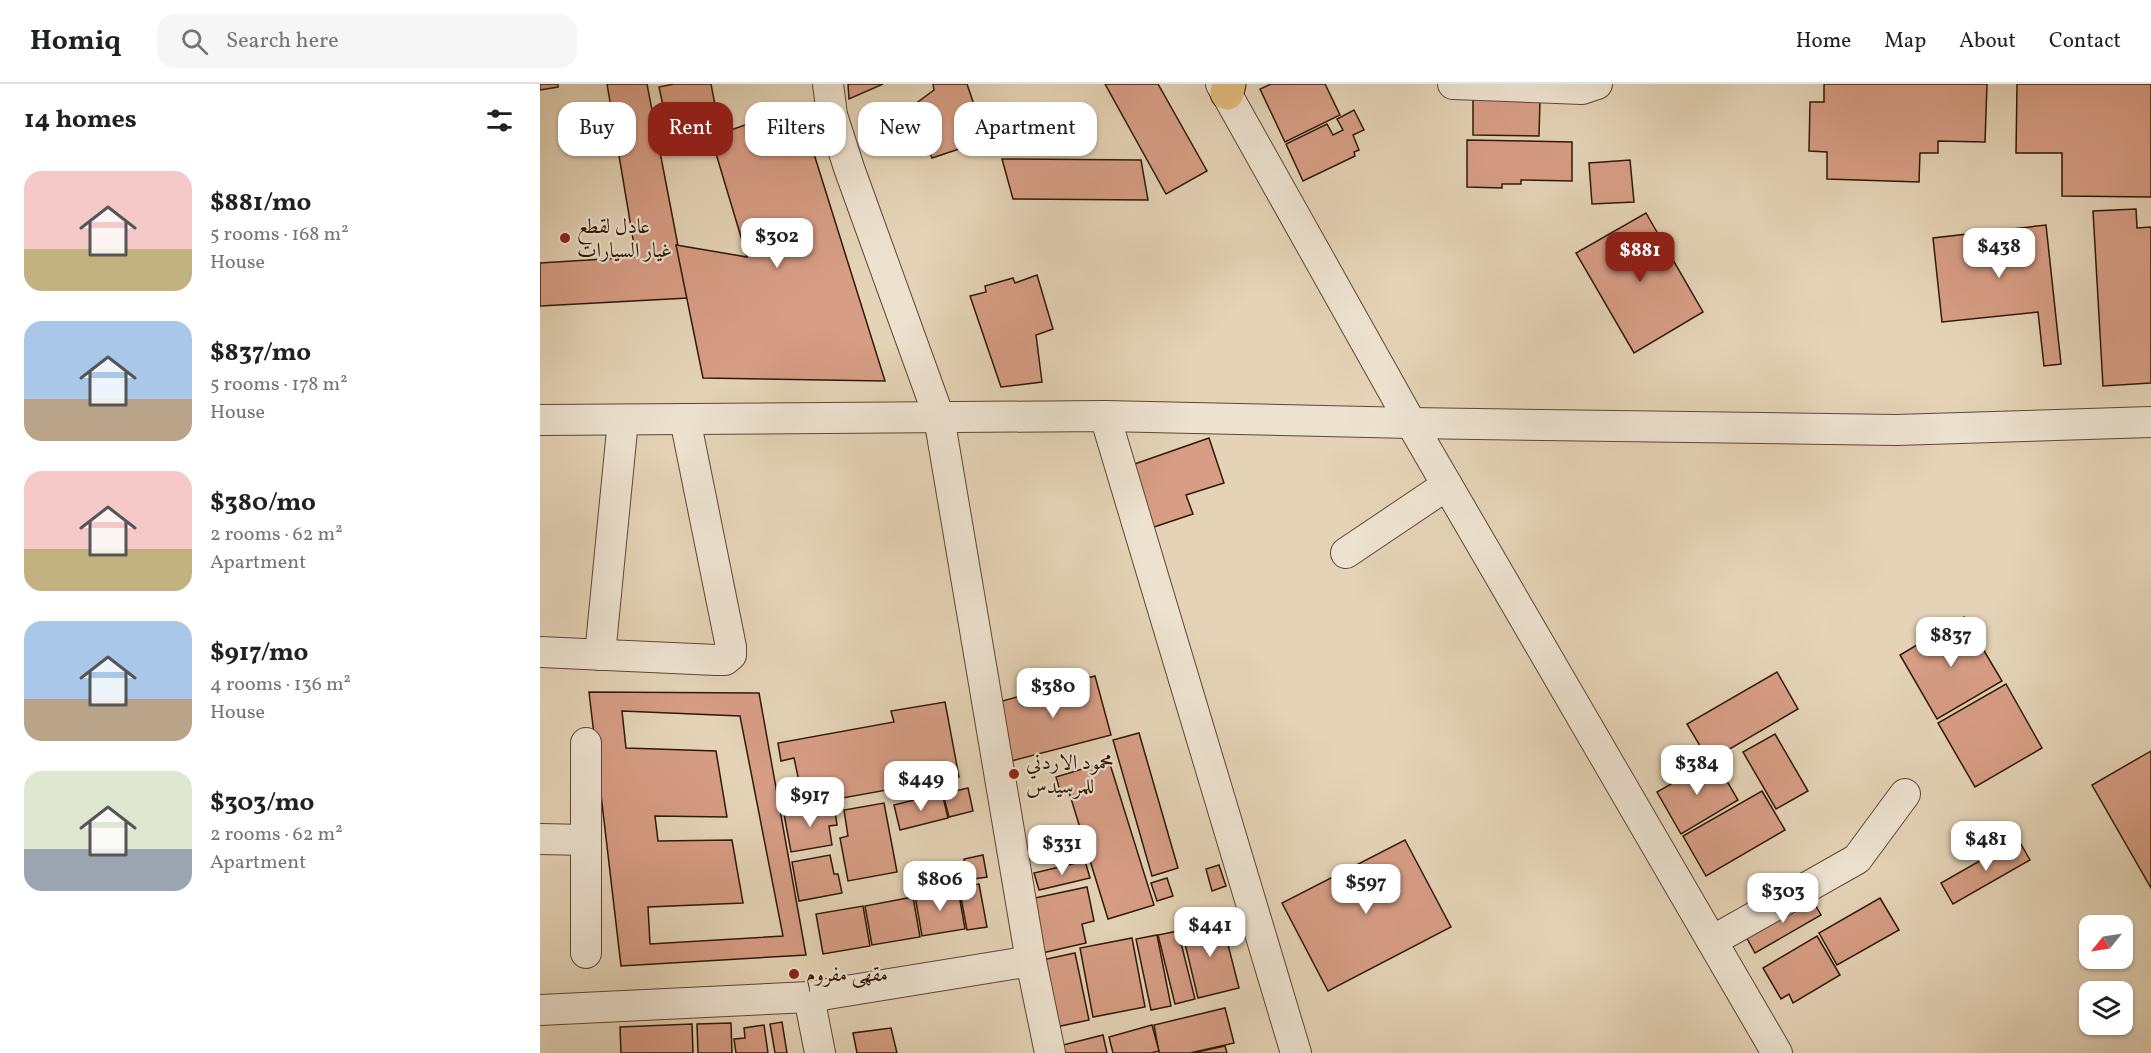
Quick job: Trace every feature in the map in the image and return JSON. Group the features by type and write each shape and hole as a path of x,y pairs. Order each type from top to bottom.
{"street":[{"path":"828,84 832,115 849,168 939,417 1031,961 1050,1053"},
{"path":"1453,84 1582,89 1597,84"},
{"path":"1226,87 1411,423 1712,941 1771,1051"},
{"path":"1105,416 1296,1053"},
{"path":"540,420 1105,416 1896,430 2151,422"},
{"path":"540,652 716,660 725,660 731,655 685,419"},
{"path":"600,655 623,420"},
{"path":"1346,553 1447,485"},
{"path":"586,743 586,953"},
{"path":"1712,941 1857,859 1905,794"},
{"path":"540,838 586,840"},
{"path":"540,1010 809,997 1031,961"},
{"path":"809,997 820,1053"}],"building":[{"path":"540,84 558,84 558,87 540,90"},
{"path":"607,84 647,84 650,102 648,102 648,156 661,156 688,298 540,306 540,263 636,257 619,156 636,156 636,102 610,102"},
{"path":"674,84 711,84 714,102 662,102 659,87"},
{"path":"848,84 883,84 849,99"},
{"path":"933,84 967,84 973,102 954,102 954,151 942,155 942,102 918,102 934,90"},
{"path":"1105,84 1158,84 1207,171 1166,194"},
{"path":"1271,84 1325,84 1340,115 1285,142 1260,89"},
{"path":"1824,84 1987,84 1985,142 1938,141 1938,153 1920,153 1919,182 1827,179 1827,152 1809,151 1810,102 1824,102"},
{"path":"2017,84 2151,84 2151,197 2062,196 2062,153 2016,153"},
{"path":"1473,99 1540,100 1539,136 1473,135"},
{"path":"1354,110 1364,130 1353,135 1359,150 1354,152 1355,156 1303,181 1286,144 1327,124 1333,135 1343,130 1337,119"},
{"path":"745,125 745,156 815,156 885,381 703,378 676,245 747,257 717,156 733,156 733,129"},
{"path":"1467,140 1572,142 1572,181 1521,180 1521,184 1502,184 1502,188 1467,187"},
{"path":"1002,159 1141,160 1148,200 1013,199"},
{"path":"1630,160 1634,202 1592,204 1589,163"},
{"path":"2136,209 2137,228 2151,227 2151,383 2103,386 2093,211"},
{"path":"1646,213 1703,312 1634,353 1576,253"},
{"path":"2046,225 2061,364 2044,366 2038,312 1942,322 1933,238"},
{"path":"1037,275 1053,329 1036,335 1042,382 1001,387 970,296 986,292 985,286 1013,278 1015,283"},
{"path":"1209,438 1224,483 1186,495 1193,514 1148,529 1126,467"},
{"path":"1964,617 2002,681 1937,719 1900,655"},
{"path":"1777,672 1798,709 1709,761 1687,724"},
{"path":"1095,676 1111,735 1011,761 995,703"},
{"path":"2006,684 2042,748 1975,787 1938,723"},
{"path":"589,692 759,693 806,955 621,966","holes":["622,711 740,716 783,936 650,944 648,907 743,903 732,840 658,841 655,816 727,817 716,751 626,748"]},
{"path":"945,702 959,777 804,805 794,758 781,761 778,743 894,722 891,711"},
{"path":"1139,733 1178,868 1152,876 1113,740"},
{"path":"1775,734 1808,791 1776,809 1743,752"},
{"path":"2151,751 2151,888 2092,785"},
{"path":"1714,759 1738,800 1681,834 1657,792"},
{"path":"1109,761 1154,905 1108,919 1069,792 1061,794 1056,777"},
{"path":"968,788 973,811 949,817 943,794"},
{"path":"1762,791 1785,830 1706,876 1683,836"},
{"path":"942,793 948,818 900,830 894,805"},
{"path":"884,803 897,872 848,881 840,838 848,836 844,810"},
{"path":"834,804 837,825 829,826 832,845 791,852 784,814"},
{"path":"2018,839 2030,860 1953,904 1941,883"},
{"path":"1405,840 1451,927 1328,991 1282,903"},
{"path":"830,855 834,874 838,874 842,893 799,901 792,862"},
{"path":"983,855 987,877 967,880 964,859"},
{"path":"1085,861 1090,878 1039,890 1034,873"},
{"path":"1219,865 1226,886 1212,891 1206,869"},
{"path":"1167,878 1173,896 1157,901 1151,883"},
{"path":"979,884 987,927 967,930 959,887"},
{"path":"1087,887 1094,921 1082,924 1086,943 1042,953 1030,899"},
{"path":"958,889 965,929 922,936 915,896"},
{"path":"1809,894 1821,915 1755,953 1744,933"},
{"path":"913,897 920,937 872,945 865,906"},
{"path":"1880,898 1899,930 1837,965 1819,933"},
{"path":"863,906 870,946 823,954 816,914"},
{"path":"1221,917 1239,988 1198,998 1181,927"},
{"path":"1178,931 1195,999 1175,1004 1158,935"},
{"path":"1157,935 1171,1006 1151,1010 1136,939"},
{"path":"1817,936 1840,975 1793,1003 1789,994 1781,999 1763,968"},
{"path":"1132,938 1145,1007 1093,1017 1080,948"},
{"path":"1075,953 1089,1020 1056,1027 1042,960"},
{"path":"1225,1008 1234,1043 1190,1053 1159,1053 1154,1025"},
{"path":"782,1022 787,1053 775,1053 770,1024"},
{"path":"731,1023 732,1053 698,1053 697,1024"},
{"path":"692,1024 693,1053 621,1053 620,1027"},
{"path":"764,1025 768,1053 736,1053 734,1039 745,1038 744,1028"},
{"path":"1152,1025 1159,1051 1113,1053 1109,1037"},
{"path":"891,1028 897,1053 857,1053 853,1033"},
{"path":"1103,1035 1107,1053 1065,1053 1063,1045"},
{"path":"1225,1046 1227,1053 1193,1053"}],"place":[{"name":"عادل لقطع غيار السيارات","path":"565,238"},
{"name":"محمود الاردني للمرسيدس","path":"1014,774"},
{"name":"مقهى مفروم","path":"794,974"}]}
